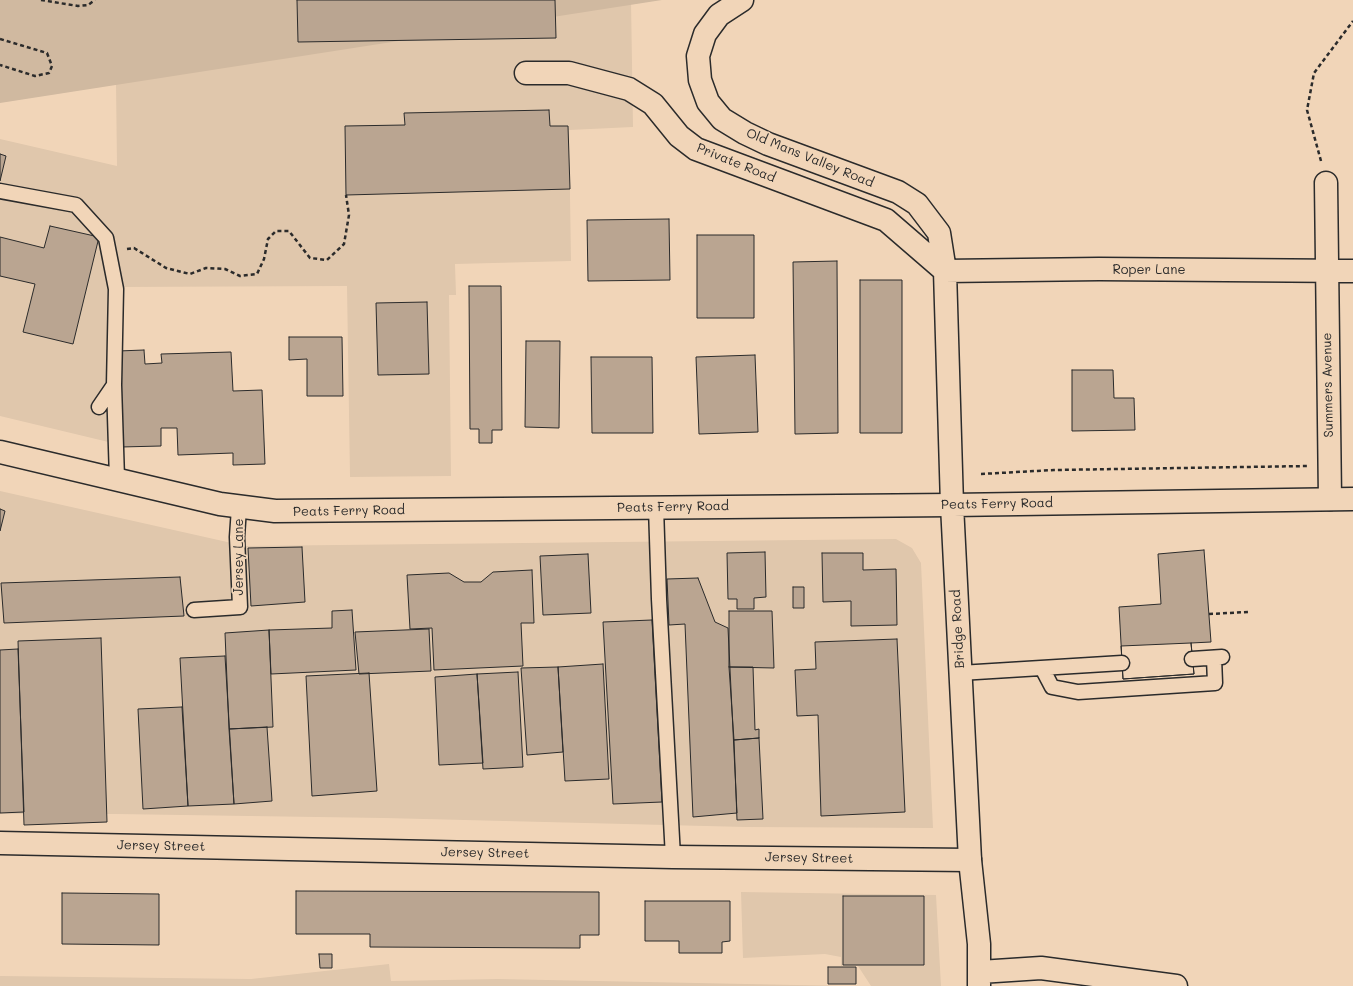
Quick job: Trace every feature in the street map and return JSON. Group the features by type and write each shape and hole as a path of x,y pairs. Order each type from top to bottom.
{"street":[{"name":"Old Mans Valley Road","path":"742,0 719,15 705,34 698,56 700,80 708,102 722,119 745,133 768,144 898,192 917,204 939,233 946,271"},
{"name":"Private Road","path":"526,73 569,72 633,91 653,104 679,136 696,149 886,220 946,271"},
{"name":"Summers Avenue","path":"1326,183 1330,499"},
{"name":"Roper Lane","path":"946,271 1100,269 1353,271"},
{"name":"Bridge Road","path":"946,271 952,505 960,673 970,860 980,979"},
{"name":"Peats Ferry Road","path":"0,452 239,508 300,512 1353,499"},
{"name":"Jersey Street","path":"0,843 673,857 970,860"},
{"path":"980,979 1041,968 1176,986"}],"lane":[{"path":"0,191 76,205 106,238 116,289 114,385 117,480"},
{"path":"99,407 114,385"},
{"path":"656,507 659,599 673,857"},
{"name":"Jersey Lane","path":"194,610 240,607 237,537 239,508"},
{"path":"1042,668 1052,687 1078,692 1215,683 1219,658 1192,659"},
{"path":"960,673 1122,663"}],"path":[{"path":"41,0 78,6 88,5 95,0"},
{"path":"1326,183 1308,110 1309,103 1314,73 1353,21"},
{"path":"0,39 47,53 52,66 49,73 36,76 0,65"},
{"path":"112,267 121,251 134,248 166,268 190,274 206,268 225,269 240,276 257,274 264,259 268,239 276,231 289,231 310,258 327,260 344,244 349,215 346,195"},
{"path":"981,474 1061,470 1329,465"},
{"path":"1209,614 1248,612"}],"shaded area":[{"path":"0,0 662,0 0,103"},
{"path":"115,0 631,0 633,127 569,130 571,261 455,264 456,295 449,295 451,476 350,477 347,286 119,287 121,445 0,416 0,139 117,166"},
{"path":"0,491 245,546 896,539 912,548 921,563 933,828 746,827 384,818 0,814"},
{"path":"741,892 936,895 941,986 871,986 858,966 841,966 841,957 825,954 743,958"},
{"path":"389,964 391,981 498,979 846,986 0,986 0,976 251,979"}],"building":[{"path":"297,0 555,0 556,38 298,42"},
{"path":"549,110 550,126 568,126 570,189 346,195 345,126 405,125 404,113"},
{"path":"0,154 6,156 0,181"},
{"path":"669,219 670,280 588,281 587,220"},
{"path":"50,226 99,237 73,344 23,332 35,284 0,276 0,237 44,248"},
{"path":"697,235 754,235 754,318 697,318"},
{"path":"837,261 838,433 795,434 793,262"},
{"path":"860,280 902,280 902,433 860,433"},
{"path":"469,286 501,286 502,430 492,430 492,443 479,443 479,429 470,429"},
{"path":"427,302 429,374 378,375 376,303"},
{"path":"289,337 342,337 343,396 307,396 307,359 289,360"},
{"path":"526,341 560,341 559,428 525,427"},
{"path":"144,350 145,364 162,363 161,354 231,352 233,391 262,390 265,464 233,465 233,453 178,455 177,428 161,428 161,446 121,447 118,351"},
{"path":"755,355 758,432 699,434 696,357"},
{"path":"591,357 652,357 653,433 592,433"},
{"path":"1072,370 1113,370 1114,398 1134,398 1135,430 1072,431"},
{"path":"0,509 5,511 0,531"},
{"path":"302,547 305,602 251,606 248,548"},
{"path":"1204,550 1211,642 1191,643 1194,674 1123,679 1119,607 1161,604 1158,554"},
{"path":"765,552 766,597 754,598 754,609 737,609 737,599 728,599 727,553"},
{"path":"822,553 863,553 863,570 896,569 897,625 851,626 851,601 823,602"},
{"path":"588,554 591,613 543,615 540,556"},
{"path":"532,570 534,623 521,623 523,666 434,670 432,628 410,629 407,575 449,573 464,582 481,582 493,572"},
{"path":"180,577 184,616 4,623 1,583"},
{"path":"698,578 715,622 728,628 737,813 693,817 685,624 669,625 667,579"},
{"path":"793,587 804,587 804,608 793,608"},
{"path":"352,610 356,670 271,674 269,630 332,628 332,611"},
{"path":"729,611 772,611 774,668 729,667"},
{"path":"652,620 662,802 613,804 603,622"},
{"path":"429,629 431,671 359,674 355,632"},
{"path":"269,630 273,727 229,729 225,633"},
{"path":"101,638 107,822 24,825 18,641"},
{"path":"897,639 905,812 821,816 818,715 797,716 795,670 816,669 815,642"},
{"path":"1191,643 1194,674 1123,679 1121,646"},
{"path":"18,649 24,812 0,813 0,650"},
{"path":"225,656 234,804 188,806 180,658"},
{"path":"603,664 609,779 565,781 558,667"},
{"path":"558,667 563,752 527,755 521,668"},
{"path":"729,667 753,667 755,730 759,729 759,738 734,740"},
{"path":"518,672 523,767 483,769 477,674"},
{"path":"369,673 377,791 312,796 306,676"},
{"path":"477,674 483,763 439,765 435,677"},
{"path":"182,707 188,806 143,809 138,709"},
{"path":"267,727 272,801 234,804 229,729"},
{"path":"759,738 763,819 737,820 734,740"},
{"path":"296,891 599,892 599,935 580,935 580,948 370,947 370,934 296,934"},
{"path":"62,893 159,894 159,945 62,944"},
{"path":"843,896 924,896 924,965 843,965"},
{"path":"645,901 730,901 730,941 722,942 722,953 679,953 679,941 645,941"},
{"path":"319,954 332,954 332,968 320,968"},
{"path":"828,967 856,967 856,984 828,984"}]}
